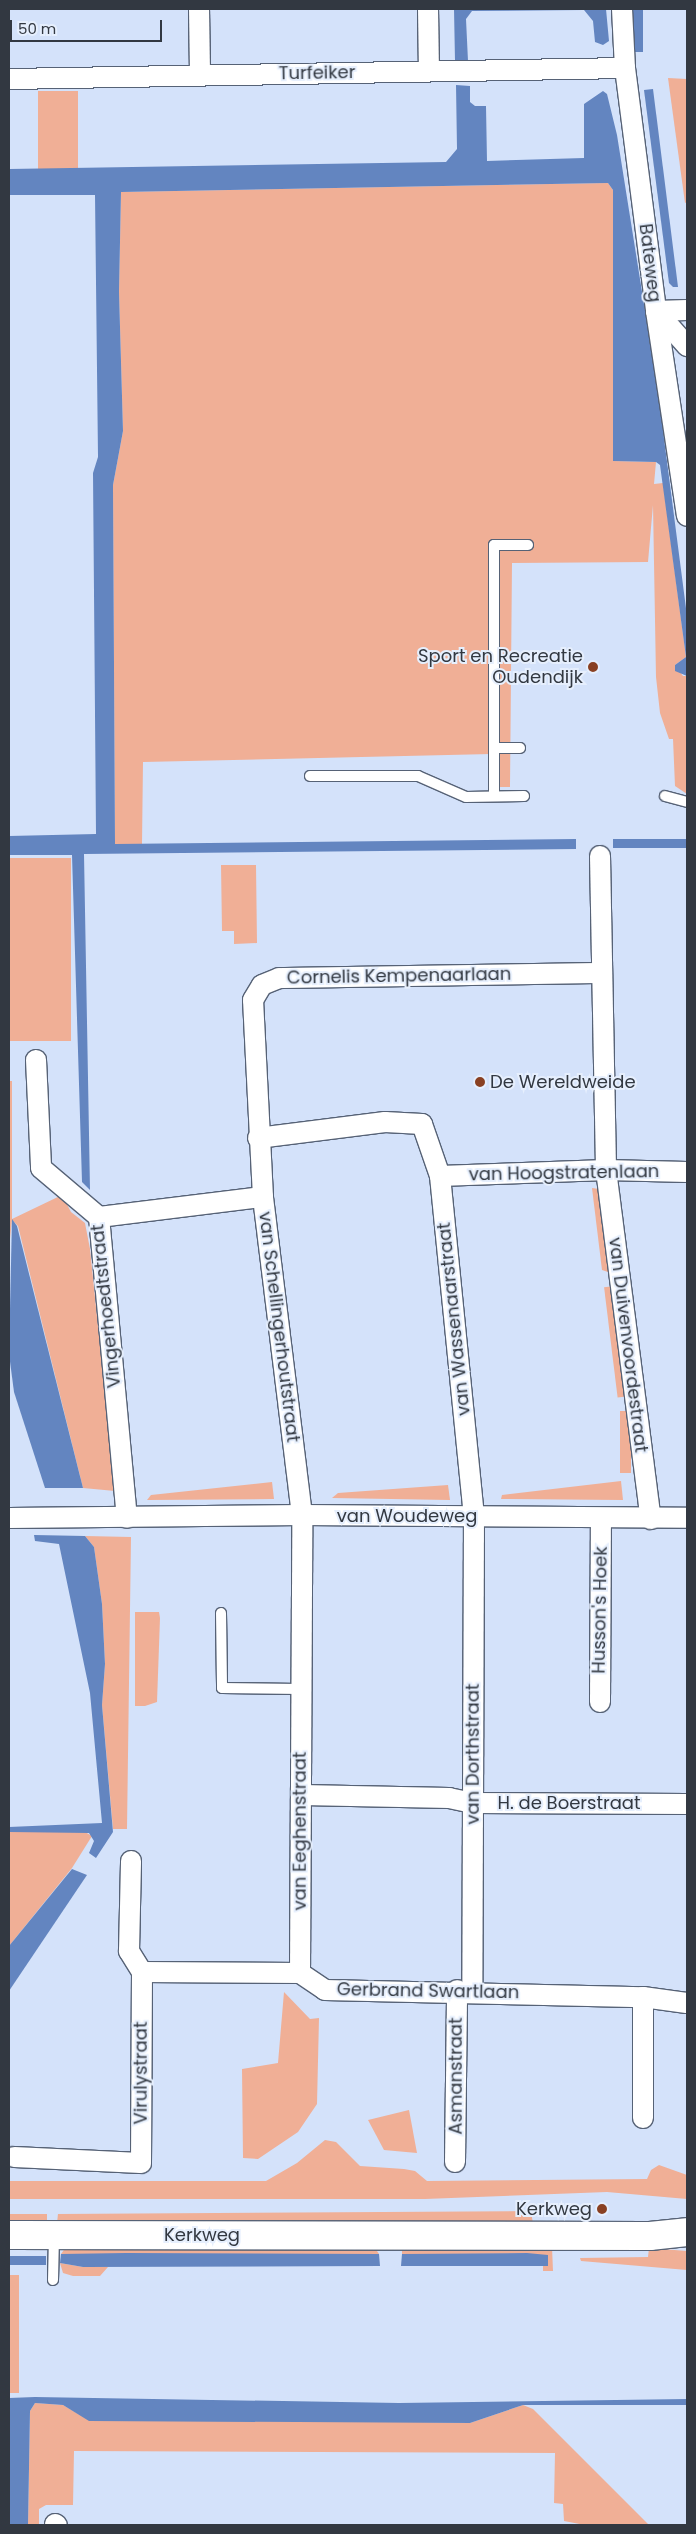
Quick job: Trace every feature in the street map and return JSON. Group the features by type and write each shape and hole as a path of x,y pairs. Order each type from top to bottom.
{"main road":[{"name":"Kerkweg","path":"9,2235 650,2236 687,2232"},
{"name":"Kerkweg","path":"650,2236 687,2245"}],"street":[{"path":"199,9 200,75"},
{"path":"428,9 429,71"},
{"name":"Bateweg","path":"622,9 625,68 656,311 687,516"},
{"name":"Turfeiker","path":"9,79 625,68"},
{"path":"656,311 687,310"},
{"path":"656,311 687,346"},
{"path":"600,856 606,1170"},
{"name":"Cornelis Kempenaarlaan","path":"258,1138 253,1000 262,985 279,978 602,973"},
{"name":"Vingerhoedtstraat","path":"36,1060 41,1168 99,1217 127,1518"},
{"name":"van Wassenaarstraat","path":"258,1138 385,1122 422,1124 440,1176 474,1517"},
{"name":"van Schellingerhoutstraat","path":"258,1138 262,1197 302,1515"},
{"name":"van Hoogstratenlaan","path":"440,1176 606,1170 687,1172"},
{"name":"van Duivenvoordestraat","path":"606,1170 651,1519"},
{"path":"99,1217 262,1197"},
{"name":"van Woudeweg","path":"9,1518 302,1515 687,1518"},
{"name":"van Eeghenstraat","path":"300,1973 302,1515"},
{"name":"van Dorthstraat","path":"464,1991 473,1803 474,1517"},
{"name":"Husson's Hoek","path":"600,1702 601,1518"},
{"name":"H. de Boerstraat","path":"302,1795 449,1798 473,1803 687,1804"},
{"path":"132,1860 129,1950 142,1972 300,1973"},
{"name":"Virulystraat","path":"14,2157 141,2163 142,1972"},
{"name":"Gerbrand Swartlaan","path":"300,1973 325,1990 464,1991 644,1997 687,2003"},
{"name":"Asmanstraat","path":"455,2162 464,1991"},
{"path":"643,2118 644,1997"}],"lane":[{"path":"494,796 494,545 528,545"},
{"path":"494,748 520,748"},
{"path":"310,776 418,776 466,797 524,796"},
{"path":"665,796 687,802"},
{"path":"221,1613 222,1688 300,1689"},
{"path":"53,2280 54,2236"}],"shaded area":[{"path":"668,78 687,79 687,202 685,203"},
{"path":"38,91 78,91 78,169 38,169"},
{"path":"608,183 613,190 613,461 656,462 654,484 663,483 686,657 675,665 683,676 687,676 687,794 675,786 673,739 669,739 660,713 656,677 653,505 648,562 512,563 510,787 491,787 491,754 143,762 142,844 115,844 113,485 123,431 119,292 121,192"},
{"path":"9,858 71,858 71,1041 9,1041"},
{"path":"221,865 256,865 257,943 234,944 234,931 222,931"},
{"path":"9,1081 12,1081 12,1219 62,1195 71,1212 85,1223 90,1249 115,1491 83,1488 18,1226 12,1220 9,1249"},
{"path":"592,1188 599,1189 614,1274 602,1270"},
{"path":"615,1286 629,1396 618,1398 604,1287"},
{"path":"620,1411 631,1411 631,1473 620,1473"},
{"path":"621,1481 623,1500 501,1499 502,1495"},
{"path":"272,1482 274,1499 147,1500 151,1495"},
{"path":"448,1485 450,1500 332,1498 338,1493"},
{"path":"85,1536 131,1537 127,1829 113,1829 102,1705 105,1664 102,1604 94,1547"},
{"path":"135,1612 159,1612 160,1618 157,1702 145,1706 135,1706"},
{"path":"9,1832 85,1832 92,1836 72,1868 9,1946"},
{"path":"284,1992 310,2019 319,2018 317,2104 298,2132 258,2159 243,2158 242,2069 278,2063"},
{"path":"409,2110 417,2153 384,2150 368,2120"},
{"path":"325,2140 336,2142 360,2166 415,2171 427,2181 647,2179 651,2170 659,2165 687,2175 687,2199 607,2192 425,2199 9,2199 9,2181 266,2181 297,2163"},
{"path":"531,2211 533,2224 57,2223 58,2214"},
{"path":"9,2214 47,2214 47,2222 9,2222"},
{"path":"411,2246 552,2247 553,2271 543,2271 543,2266 548,2266 548,2255 402,2254 402,2250"},
{"path":"66,2247 375,2248 379,2254 61,2254"},
{"path":"649,2248 687,2251 687,2270 581,2261 580,2258 648,2257"},
{"path":"60,2263 83,2267 108,2267 100,2276 73,2276 63,2273"},
{"path":"9,2275 19,2275 19,2393 9,2393"},
{"path":"35,2403 63,2405 80,2415 470,2423 523,2405 533,2409 649,2525 585,2525 564,2521 563,2504 554,2503 555,2453 74,2451 73,2505 46,2505 39,2509 39,2525 28,2525 30,2411"}],"water":[{"path":"454,9 606,9 609,41 603,45 595,42 593,21 584,10 472,11 466,19 468,61 455,61"},
{"path":"632,9 643,9 643,52 632,52"},
{"path":"456,85 470,86 470,102 475,106 486,106 487,161 584,158 584,104 603,91 607,94 617,135 658,392 687,616 687,676 675,671 675,665 686,657 660,465 656,462 613,461 613,190 608,183 121,192 119,292 123,431 113,485 115,844 576,839 576,849 84,854 90,1190 82,1182 72,855 9,855 9,836 96,834 93,473 98,457 95,195 9,195 9,169 446,162 457,149"},
{"path":"653,89 678,287 673,287 669,283 644,90"},
{"path":"613,839 687,839 687,848 613,848"},
{"path":"12,1219 17,1226 83,1488 45,1488 14,1392 9,1354"},
{"path":"34,1535 85,1536 94,1547 102,1604 105,1664 102,1705 113,1832 96,1858 89,1853 94,1841 89,1833 9,1832 9,1827 102,1823 90,1693 59,1544 35,1541"},
{"path":"72,1869 87,1875 9,1991 9,1946"},
{"path":"527,2253 548,2255 548,2266 401,2266 402,2254"},
{"path":"61,2254 379,2254 380,2266 83,2267 60,2263"},
{"path":"9,2256 46,2256 46,2265 9,2265"},
{"path":"9,2398 399,2403 687,2399 687,2405 523,2405 470,2423 89,2421 63,2405 35,2403 30,2411 28,2525 9,2525"}],"place":[{"name":"Sport en Recreatie Oudendijk","path":"593,667"},
{"name":"De Wereldweide","path":"480,1082"},
{"name":"Kerkweg","path":"602,2209"}]}
